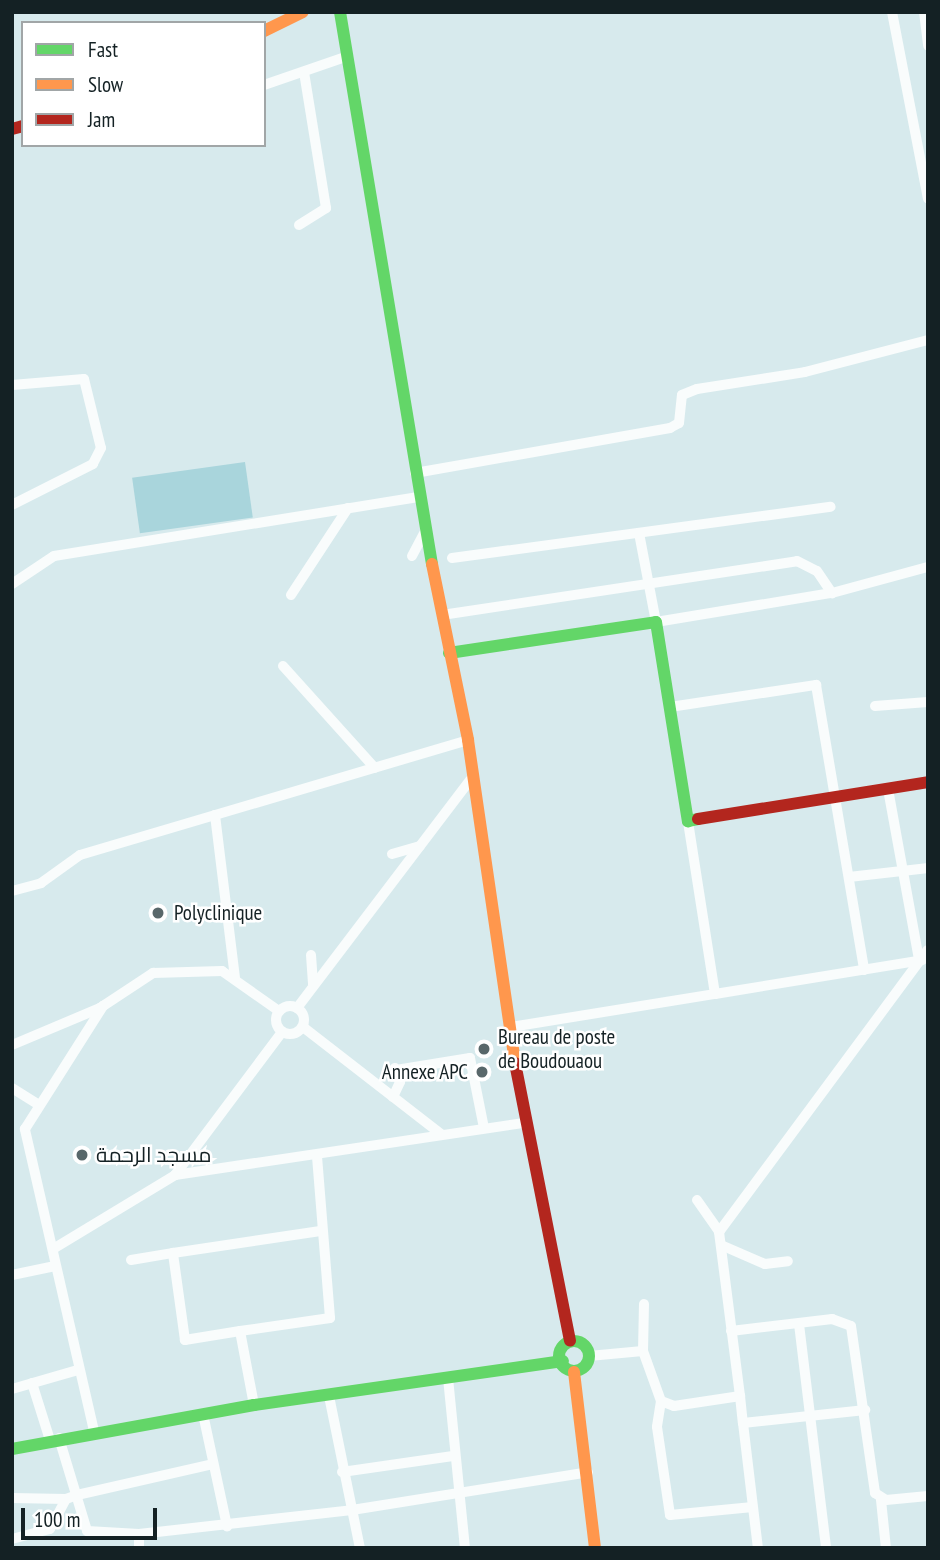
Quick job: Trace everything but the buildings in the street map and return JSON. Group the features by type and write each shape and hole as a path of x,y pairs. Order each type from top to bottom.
{"main road":[{"path":"266,30 303,12"},
{"path":"340,12 418,497 468,740 470,780 512,1027 524,1123 570,1341"},
{"path":"449,653 656,622 688,821 928,782"},
{"path":"570,1341 583,1344 589,1356 574,1372"},
{"path":"570,1341 559,1353 574,1372 595,1548"},
{"path":"12,1449 94,1431 254,1405 563,1361"}],"street":[{"path":"892,12 925,172 928,199"},
{"path":"923,12 928,46"},
{"path":"266,84 348,56"},
{"path":"299,225 326,208 304,72"},
{"path":"415,473 670,428 678,423 682,395 697,389 806,372 928,340"},
{"path":"12,386 84,379 101,448 93,464 12,505"},
{"path":"12,584 54,556 418,497"},
{"path":"452,558 831,507"},
{"path":"291,595 348,508"},
{"path":"412,555 425,532"},
{"path":"639,533 656,622 832,593 928,567"},
{"path":"442,615 797,562 817,570 832,593"},
{"path":"283,666 375,768"},
{"path":"670,708 816,685 838,797 863,970"},
{"path":"875,706 928,702"},
{"path":"12,891 41,883 80,855 468,740"},
{"path":"12,1045 103,1006 153,973 222,971 279,1011 297,1008 470,780"},
{"path":"888,789 901,872 924,959"},
{"path":"215,815 235,979"},
{"path":"688,821 715,994"},
{"path":"392,854 420,846"},
{"path":"849,877 928,868"},
{"path":"719,1232 924,959 928,950"},
{"path":"311,955 313,986"},
{"path":"512,1027 924,959"},
{"path":"94,1431 25,1129 103,1006"},
{"path":"297,1008 303,1027 441,1134"},
{"path":"279,1011 282,1032"},
{"path":"53,1249 175,1175 282,1032 303,1027"},
{"path":"393,1097 400,1082 396,1069 470,1058 484,1128"},
{"path":"12,1088 39,1105"},
{"path":"175,1175 317,1156 441,1134 524,1123"},
{"path":"12,1132 25,1129"},
{"path":"173,1253 185,1340 330,1318 320,1231 317,1156"},
{"path":"697,1200 719,1232 758,1548"},
{"path":"131,1260 320,1231"},
{"path":"721,1245 765,1264 788,1261"},
{"path":"12,1275 55,1266"},
{"path":"644,1304 643,1351 661,1401 657,1427 670,1515 753,1507"},
{"path":"731,1331 832,1320 851,1326 865,1410 873,1488 881,1500 886,1548"},
{"path":"799,1324 826,1548"},
{"path":"240,1331 254,1405"},
{"path":"589,1356 643,1351"},
{"path":"12,1389 78,1370"},
{"path":"448,1378 453,1456 461,1491 465,1548"},
{"path":"32,1383 77,1495 88,1531 139,1534 227,1526 352,1510 588,1472"},
{"path":"330,1396 342,1472 360,1548"},
{"path":"661,1401 674,1406 740,1396"},
{"path":"743,1423 865,1410"},
{"path":"203,1414 227,1526"},
{"path":"342,1472 453,1456"},
{"path":"12,1499 66,1500 77,1495 213,1464"},
{"path":"881,1500 928,1496"},
{"path":"12,1539 50,1530 66,1500"},
{"path":"139,1534 139,1548"}],"shaded area":[{"path":"245,462 253,517 140,533 132,478"}],"traffic: fast":[{"path":"340,12 432,564"},
{"path":"449,653 656,622 688,821 698,819"},
{"path":"574,1341 585,1345 589,1356 585,1367 574,1371 563,1367 559,1356 563,1345 574,1341"},
{"path":"12,1449 254,1405 563,1361"}],"traffic: slow":[{"path":"266,30 303,12"},
{"path":"432,564 468,740 515,1063"},
{"path":"574,1372 595,1548"}],"traffic: jam":[{"path":"12,129 21,127"},
{"path":"698,819 928,782"},
{"path":"515,1063 570,1341"}],"place":[{"name":"Polyclinique","path":"158,913"},
{"name":"Bureau de poste de Boudouaou","path":"484,1049"},
{"name":"Annexe APC","path":"482,1072"},
{"name":"مسجد الرحمة","path":"82,1155"}]}
